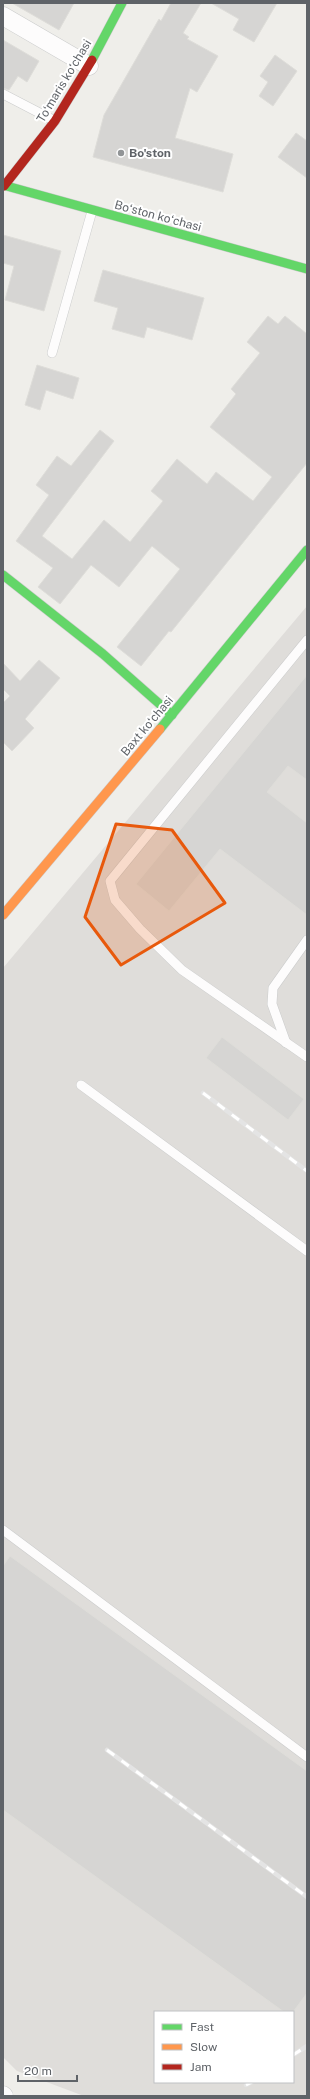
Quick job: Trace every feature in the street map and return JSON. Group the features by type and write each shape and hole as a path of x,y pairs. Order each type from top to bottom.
{"street":[{"name":"Toʻmaris koʻchasi","path":"3,186 55,121 89,66 122,3"},
{"path":"3,16 89,66"},
{"name":"Boʻston koʻchasi","path":"3,186 306,267"},
{"name":"Baxt koʻchasi","path":"3,915 172,715 307,550"},
{"path":"3,575 103,654 172,715"}],"lane":[{"path":"3,94 55,121"},
{"path":"52,353 92,211"},
{"path":"307,640 110,881 115,900 140,929 182,970 307,1057"},
{"path":"286,1043 272,1004 272,988 307,940"},
{"path":"81,1085 307,1251"},
{"path":"3,1530 307,1757"}],"highlighted area":[{"path":"116,824 172,830 225,903 121,965 85,917"}],"shaded area":[{"path":"307,606 307,2096 84,2096 17,2071 3,2057 3,968"}],"building":[{"path":"12,3 74,3 59,30"},
{"path":"171,3 201,3 183,33 189,37 187,39 218,56 197,92 190,88 175,138 233,154 223,192 93,157 104,115 159,19 161,21"},
{"path":"211,3 277,3 254,42 233,30 239,19"},
{"path":"3,40 39,61 27,82 18,76 9,90 3,88"},
{"path":"275,55 297,71 273,106 259,96 268,82 260,76"},
{"path":"296,133 307,141 307,178 278,157"},
{"path":"3,235 61,251 44,311 5,300 14,266 3,263"},
{"path":"103,270 204,298 192,340 147,327 144,338 112,329 118,308 94,301"},
{"path":"268,316 278,324 285,316 307,334 307,463 171,632 169,631 141,666 117,647 180,569 152,546 119,587 91,565 60,604 38,587 53,568 16,541 49,495 36,485 57,456 71,466 100,430 114,441 42,536 72,559 104,520 130,542 163,501 151,491 177,459 207,484 216,472 253,501 272,477 210,427 236,394 231,389 260,353 247,342"},
{"path":"37,365 79,378 73,399 46,390 40,410 25,405"},
{"path":"39,660 60,678 25,719 34,728 12,751 3,742 3,703 10,696 3,689 3,663 20,681"},
{"path":"307,675 307,780 288,766 267,792 307,823 307,915 220,849 169,911 136,884"},
{"path":"222,1037 304,1099 288,1120 206,1058"},
{"path":"10,1556 307,1771 307,1993 294,2011 283,2011 3,1810 3,1566"}],"railway":[{"path":"203,1093 307,1171"},
{"path":"107,1750 307,1897"},
{"path":"294,2054 307,2046"},
{"path":"246,2085 250,2083"}],"traffic: fast":[{"path":"92,60 122,3"},
{"path":"3,185 307,269"},
{"path":"160,729 307,550"},
{"path":"3,575 103,654 172,715"}],"traffic: slow":[{"path":"3,915 160,729"}],"traffic: jam":[{"path":"4,186 55,121 92,60"}],"place":[{"name":"Bo'ston","path":"121,153"}]}
